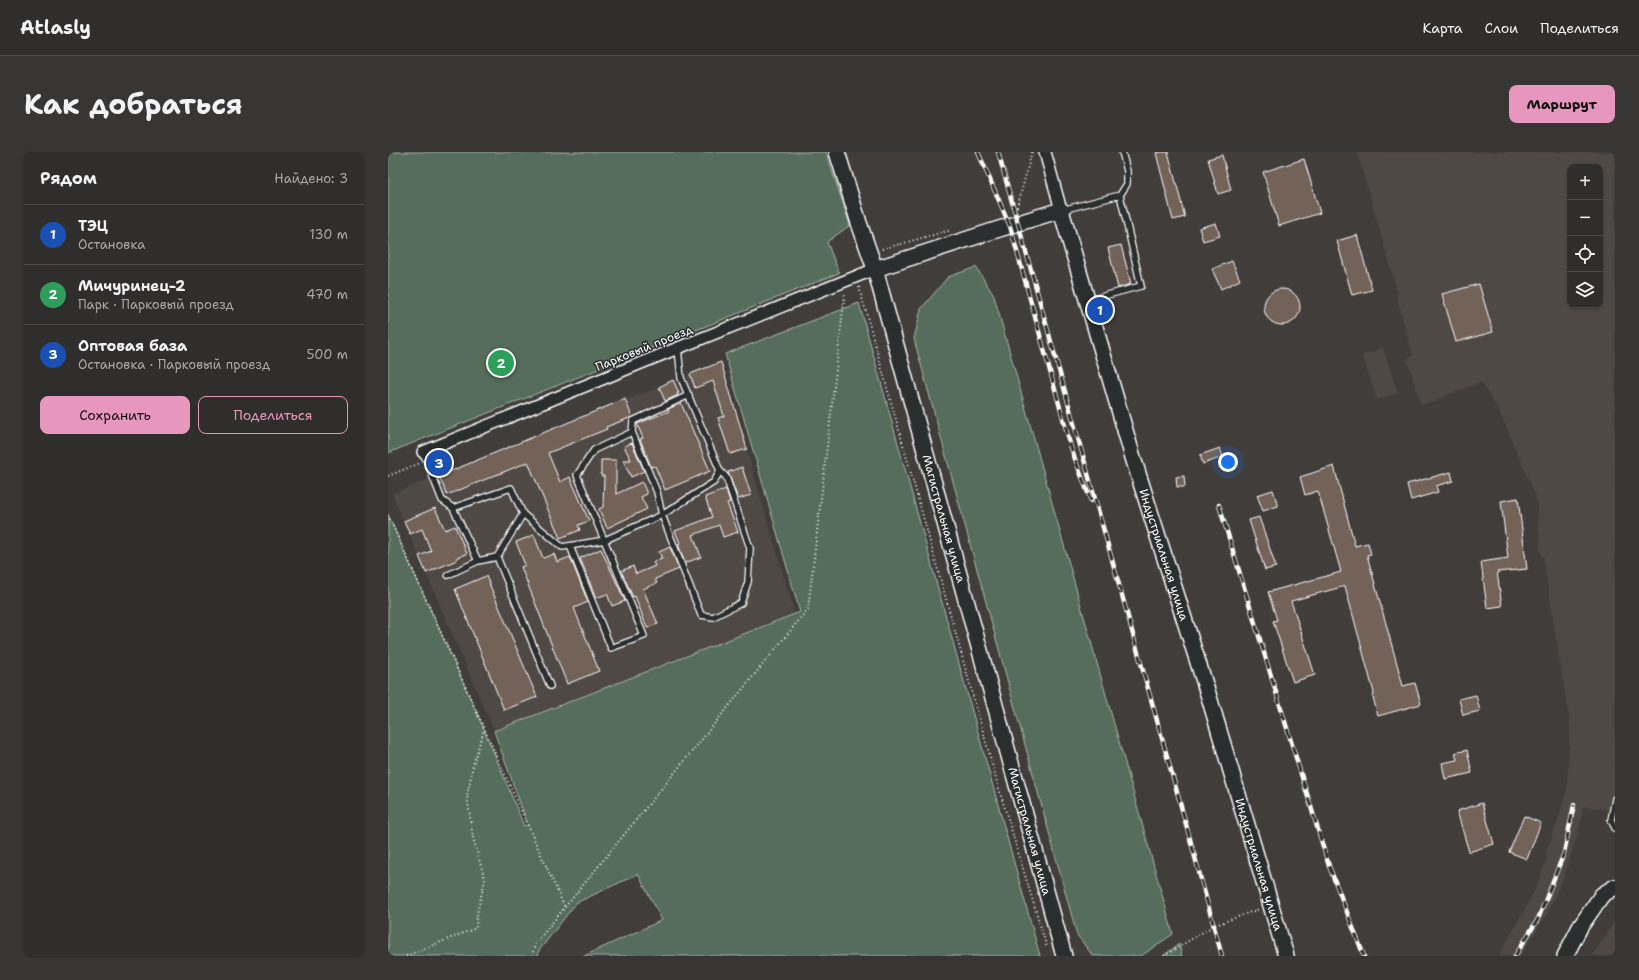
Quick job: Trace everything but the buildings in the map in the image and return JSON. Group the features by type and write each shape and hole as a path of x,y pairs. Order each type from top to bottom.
{"main road":[{"name":"Магистральная улица","path":"837,152 875,269 1064,956"},
{"path":"875,269 1061,210"},
{"name":"Индустриальная улица","path":"1061,210 1089,300 1134,461 1209,697 1286,956"},
{"path":"1565,956 1580,927 1602,895 1615,887"}],"street":[{"name":"Индустриальная улица","path":"1045,152 1061,210"},
{"name":"Парковый проезд","path":"423,452 875,269"}],"lane":[{"path":"1061,210 1120,195 1127,184 1127,171 1122,152"},
{"path":"1089,300 1141,286 1120,195"},
{"path":"678,348 681,378 689,395 720,471 726,477 750,548 748,582 741,603 712,617 701,615 662,515 657,492 632,432 633,421 689,395"},
{"path":"570,546 611,648 644,636 577,475 594,450 632,432"},
{"path":"423,452 442,500 453,508 478,561"},
{"path":"453,508 512,488 523,514 562,547 570,546 605,540 662,515 714,482 720,471"},
{"path":"448,575 478,561 497,557 523,514"},
{"path":"497,557 550,686"},
{"path":"1615,799 1611,820 1615,828"}],"path":[{"path":"1011,214 1016,212 1032,152"},
{"path":"869,253 956,229"},
{"path":"861,275 859,287 999,789 1048,948"},
{"path":"852,289 859,287"},
{"path":"532,956 535,944 808,609 845,292"},
{"path":"388,515 565,908"},
{"path":"406,956 476,928 477,913 485,880 473,838 467,796 474,761 484,729"},
{"path":"1164,956 1213,926 1270,905"}],"shaded area":[{"path":"1357,152 1615,152 1615,811 1583,806 1581,822 1565,874 1546,916 1520,956 1499,956 1535,890 1547,858 1545,854 1558,820 1567,789 1570,726 1543,556 1541,556 1536,497 1501,415 1481,382 1436,400 1437,401 1421,405 1407,359 1413,356 1396,295 1398,294"},
{"path":"1383,348 1398,393 1377,400 1362,355"},
{"path":"721,362 795,614 494,731 392,494"},
{"path":"1615,921 1615,956 1592,956"}],"green space":[{"path":"388,152 826,152 850,225 827,242 839,273 388,453"},
{"path":"976,267 994,296 1173,934 1141,956 1093,956 1077,935 914,339 921,309 948,277"},
{"path":"859,303 1040,956 584,956 662,920 638,874 576,903 538,952 539,956 388,956 388,515 484,729 524,826 528,825 494,731 800,612 725,354"},
{"path":"1179,944 1182,956 1163,956"}],"railway":[{"path":"978,152 1010,226 1072,451 1091,501"},
{"path":"998,152 1222,956"},
{"path":"1219,505 1329,866 1364,956"},
{"path":"1515,956 1538,919 1564,853 1574,805"}],"place":[{"name":"ТЭЦ","path":"1100,310"},
{"name":"Мичуринец-2","path":"501,363"},
{"name":"Оптовая база","path":"439,463"}]}
